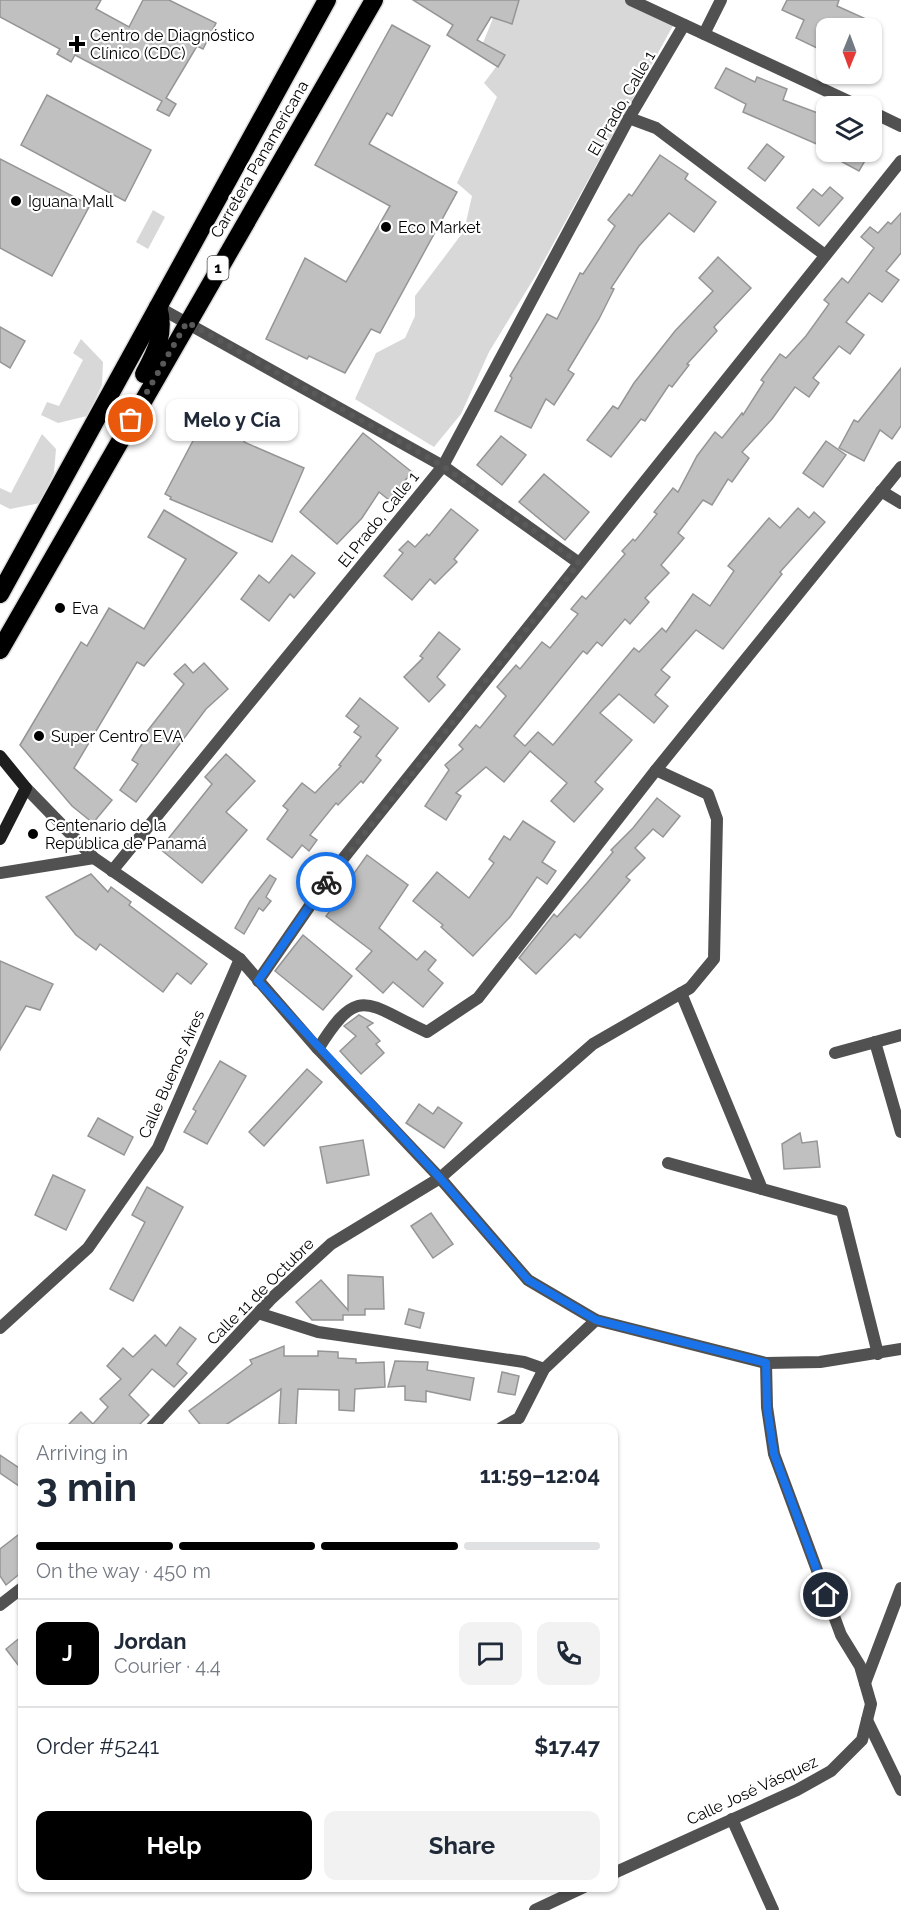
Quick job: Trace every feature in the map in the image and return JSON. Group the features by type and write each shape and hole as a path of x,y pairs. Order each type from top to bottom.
{"highway":[{"name":"Carretera Panamericana","path":"0,594 327,0"},
{"name":"Carretera Panamericana","path":"0,650 374,0"},
{"name":"1","path":"64,538 63,525 67,513 157,349 162,327 158,307"}],"street":[{"path":"631,0 837,96"},
{"path":"704,34 721,0"},
{"name":"El Prado, Calle 1","path":"112,871 443,466 629,118 684,25"},
{"path":"882,117 901,126"},
{"path":"629,118 656,128 825,255"},
{"path":"258,981 338,865 901,161"},
{"path":"158,307 443,466 579,563"},
{"path":"318,1049 336,1020 352,1005 365,1003 427,1032 478,998 656,770 901,467"},
{"path":"881,491 901,503"},
{"path":"0,756 26,788 94,858 240,959 318,1049 440,1178 528,1280 596,1320 766,1363 820,1362 901,1349"},
{"name":"Calle 11 de Octubre","path":"155,1424 258,1313 331,1244 440,1178 593,1044 690,988 714,959 717,819 708,794 656,770"},
{"path":"0,839 26,788"},
{"path":"0,873 94,858"},
{"name":"Calle Buenos Aires","path":"0,1328 88,1248 158,1148 240,959"},
{"path":"681,993 762,1189"},
{"path":"835,1053 901,1035"},
{"path":"875,1042 901,1132"},
{"path":"668,1163 842,1211 878,1354"},
{"path":"258,1313 318,1332 524,1362 544,1369"},
{"path":"508,1424 519,1418 544,1369 596,1320"},
{"name":"Calle José Vásquez","path":"618,1871 831,1771 862,1740 871,1704 860,1666 841,1635 774,1454 767,1407 766,1363"},
{"path":"865,1683 901,1588"},
{"path":"0,1605 18,1591"},
{"path":"867,1720 901,1790"},
{"path":"732,1819 773,1910"},
{"path":"535,1910 573,1892"}],"shaded area":[{"path":"519,0 626,0 675,22 536,275 489,352 461,414 434,447 355,399 376,353 405,338 415,316 415,296 464,231 472,196 457,183 497,97 484,83 505,55 483,43 493,18 512,23"},
{"path":"153,210 165,217 148,249 136,242"},
{"path":"81,339 103,362 102,385 87,416 58,423 41,415 47,402 59,406 83,360 73,353"},
{"path":"42,434 56,449 54,473 40,503 10,509 0,504 0,488 11,493"}],"building":[{"path":"0,0 101,0 96,9 129,27 143,0 169,0 216,23 203,49 197,46 166,98 176,104 169,116 157,110 162,101 75,55 71,62 57,54 60,49 0,17"},
{"path":"413,0 519,0 512,24 491,17 477,40 505,55 498,67 447,35 453,25"},
{"path":"787,0 839,0 837,6 864,18 816,18 816,48 796,38 804,20 782,10"},
{"path":"392,25 430,46 392,116 387,113 369,144 457,192 380,333 371,329 345,373 309,356 307,359 266,339 305,258 346,282 390,206 315,165"},
{"path":"726,68 755,82 757,77 787,89 783,100 816,112 816,144 743,112 746,104 715,88"},
{"path":"47,95 151,150 125,201 21,145"},
{"path":"767,144 784,157 765,181 748,168"},
{"path":"660,155 688,174 685,179 716,202 694,232 669,213 639,246 611,288 614,289 599,319 568,370 574,374 554,405 546,399 531,428 495,411 512,378 510,376 547,314 557,319 580,273 583,274 615,226 608,220 629,194 632,196"},
{"path":"0,159 90,205 52,276 0,248"},
{"path":"842,162 864,162 859,171"},
{"path":"830,187 843,198 819,226 797,208 813,189 822,196"},
{"path":"901,213 901,253 886,271 899,280 882,302 869,293 846,322 864,335 850,354 839,346 813,378 819,383 809,397 795,387 772,419 742,452 749,458 732,482 728,479 712,505 703,500 678,533 684,538 661,565 669,573 645,598 649,602 630,624 625,619 602,646 597,642 587,654 583,651 514,736 525,746 538,732 553,745 634,648 639,652 662,628 666,632 693,594 710,606 734,571 728,566 769,518 780,528 798,508 809,518 814,512 825,522 780,572 782,574 723,649 696,630 661,670 670,677 655,695 668,706 654,723 619,694 600,713 632,740 595,782 603,789 574,822 551,801 567,783 530,751 504,782 486,767 456,793 461,796 446,820 425,806 449,770 445,765 463,749 459,745 476,725 480,728 506,696 497,687 516,665 520,669 542,642 550,648 578,614 571,609 582,596 586,599 625,554 622,551 633,539 635,541 657,514 654,512 673,488 678,492 697,456 715,432 722,438 742,413 743,415 764,382 761,380 780,354 786,358 806,336 829,304 824,300 842,278 848,283 874,248 861,237 870,227 878,233"},
{"path":"718,257 751,288 714,327 717,331 687,364 689,365 672,387 669,385 645,421 641,419 611,457 587,440 613,406 618,409 634,383 675,331 713,291 699,278"},
{"path":"0,327 25,341 10,368 0,362"},
{"path":"901,368 901,426 892,439 880,430 864,461 839,448 854,420 858,422"},
{"path":"205,418 246,439 244,442 304,468 272,542 170,499 171,497 165,494"},
{"path":"363,433 412,472 389,500 379,492 362,518 337,544 300,512"},
{"path":"501,436 526,455 502,485 477,465"},
{"path":"826,441 846,455 823,487 803,473"},
{"path":"544,474 589,512 565,540 519,502"},
{"path":"451,509 478,530 454,559 457,562 435,584 430,579 412,600 384,576 403,553 399,550 408,541 415,547 427,534 429,536"},
{"path":"164,510 237,553 144,666 137,662 74,768 112,800 93,823 72,806 20,745 81,642 87,646 109,608 144,629 186,559 148,537"},
{"path":"292,555 315,573 294,598 290,594 269,621 241,599 259,575 269,583"},
{"path":"439,632 460,649 437,677 445,685 429,702 404,677 423,658 420,656"},
{"path":"204,663 228,689 206,709 136,802 120,790 138,764 132,760 147,736 145,734 184,684 174,674 185,664 193,673"},
{"path":"360,698 398,728 376,756 381,760 363,783 361,781 338,805 336,803 310,835 317,840 309,851 302,845 292,858 267,839 288,810 283,806 302,783 315,793 341,766 339,765 361,737 354,732 359,726 346,716"},
{"path":"226,754 255,781 226,812 247,830 202,883 160,849 212,784 205,777"},
{"path":"657,798 680,816 663,837 653,829 635,848 645,858 626,877 630,880 580,938 575,934 536,974 519,958 554,914 557,917 587,883 613,852 611,850 633,828"},
{"path":"523,821 555,842 542,862 556,871 547,884 537,877 510,917 473,956 441,927 443,925 413,901 437,872 469,898 494,863 489,859 504,836 510,840"},
{"path":"367,855 408,885 379,928 417,960 425,951 436,960 428,970 443,983 423,1007 393,982 383,993 356,969 372,951 326,916 353,881 350,879"},
{"path":"91,874 108,892 111,887 131,902 129,905 207,964 191,984 177,973 163,992 100,944 96,950 76,935 46,897"},
{"path":"270,875 276,879 266,897 271,901 263,911 259,908 244,934 235,928 250,901"},
{"path":"303,935 352,976 323,1010 275,971"},
{"path":"0,961 53,984 40,1010 26,1006 0,1050"},
{"path":"359,1015 373,1023 367,1027 380,1041 376,1044 384,1053 361,1074 340,1051 356,1036 344,1026"},
{"path":"220,1061 246,1076 207,1144 184,1132 196,1111 193,1109"},
{"path":"307,1069 322,1082 264,1146 249,1132"},
{"path":"419,1104 433,1114 438,1107 462,1123 444,1148 406,1123"},
{"path":"98,1118 133,1137 124,1155 88,1136"},
{"path":"800,1133 802,1143 817,1141 820,1167 784,1169 782,1144"},
{"path":"363,1140 369,1175 327,1183 320,1147"},
{"path":"53,1175 85,1190 66,1230 35,1215"},
{"path":"147,1187 183,1207 133,1301 110,1289 145,1222 132,1215"},
{"path":"431,1213 453,1244 433,1258 411,1226"},
{"path":"348,1275 383,1277 384,1309 365,1309 365,1315 343,1315 343,1320 312,1320 296,1302 321,1280 348,1310"},
{"path":"409,1309 424,1313 420,1328 405,1324"},
{"path":"180,1327 196,1339 177,1364 187,1373 174,1387 152,1369 129,1395 149,1415 140,1424 93,1424 108,1407 100,1399 121,1379 107,1366 123,1348 133,1357 155,1335 166,1346"},
{"path":"284,1346 284,1356 318,1356 318,1351 338,1352 338,1358 356,1359 356,1363 384,1362 385,1387 355,1389 354,1411 339,1410 339,1390 298,1389 296,1424 279,1424 281,1389 227,1424 200,1424 189,1411 252,1364 250,1360"},
{"path":"395,1361 428,1362 427,1370 474,1378 470,1400 426,1391 426,1402 405,1400 405,1386 388,1387"},
{"path":"502,1372 519,1376 515,1395 498,1392"},
{"path":"81,1412 93,1424 69,1424"},
{"path":"0,1455 18,1467 18,1485 0,1473"},
{"path":"18,1535 18,1575 6,1585 0,1576 0,1549"},
{"path":"18,1639 18,1665 6,1649"}],"way so far":[{"path":"131,420 187,322 443,466 579,563 326,882"}],"place":[{"name":"Centro de Diagnóstico Clínico (CDC)","path":"77,44"},
{"name":"Iguana Mall","path":"16,201"},
{"name":"Eco Market","path":"386,227"},
{"name":"Melo y Cía","path":"131,420"},
{"name":"Eva","path":"60,608"},
{"name":"Super Centro EVA","path":"39,736"},
{"name":"Centenario de la República de Panamá","path":"33,834"}],"route":[{"path":"326,882 258,981 318,1049 440,1178 528,1280 596,1320 766,1363 767,1407 774,1454 826,1595"}]}
